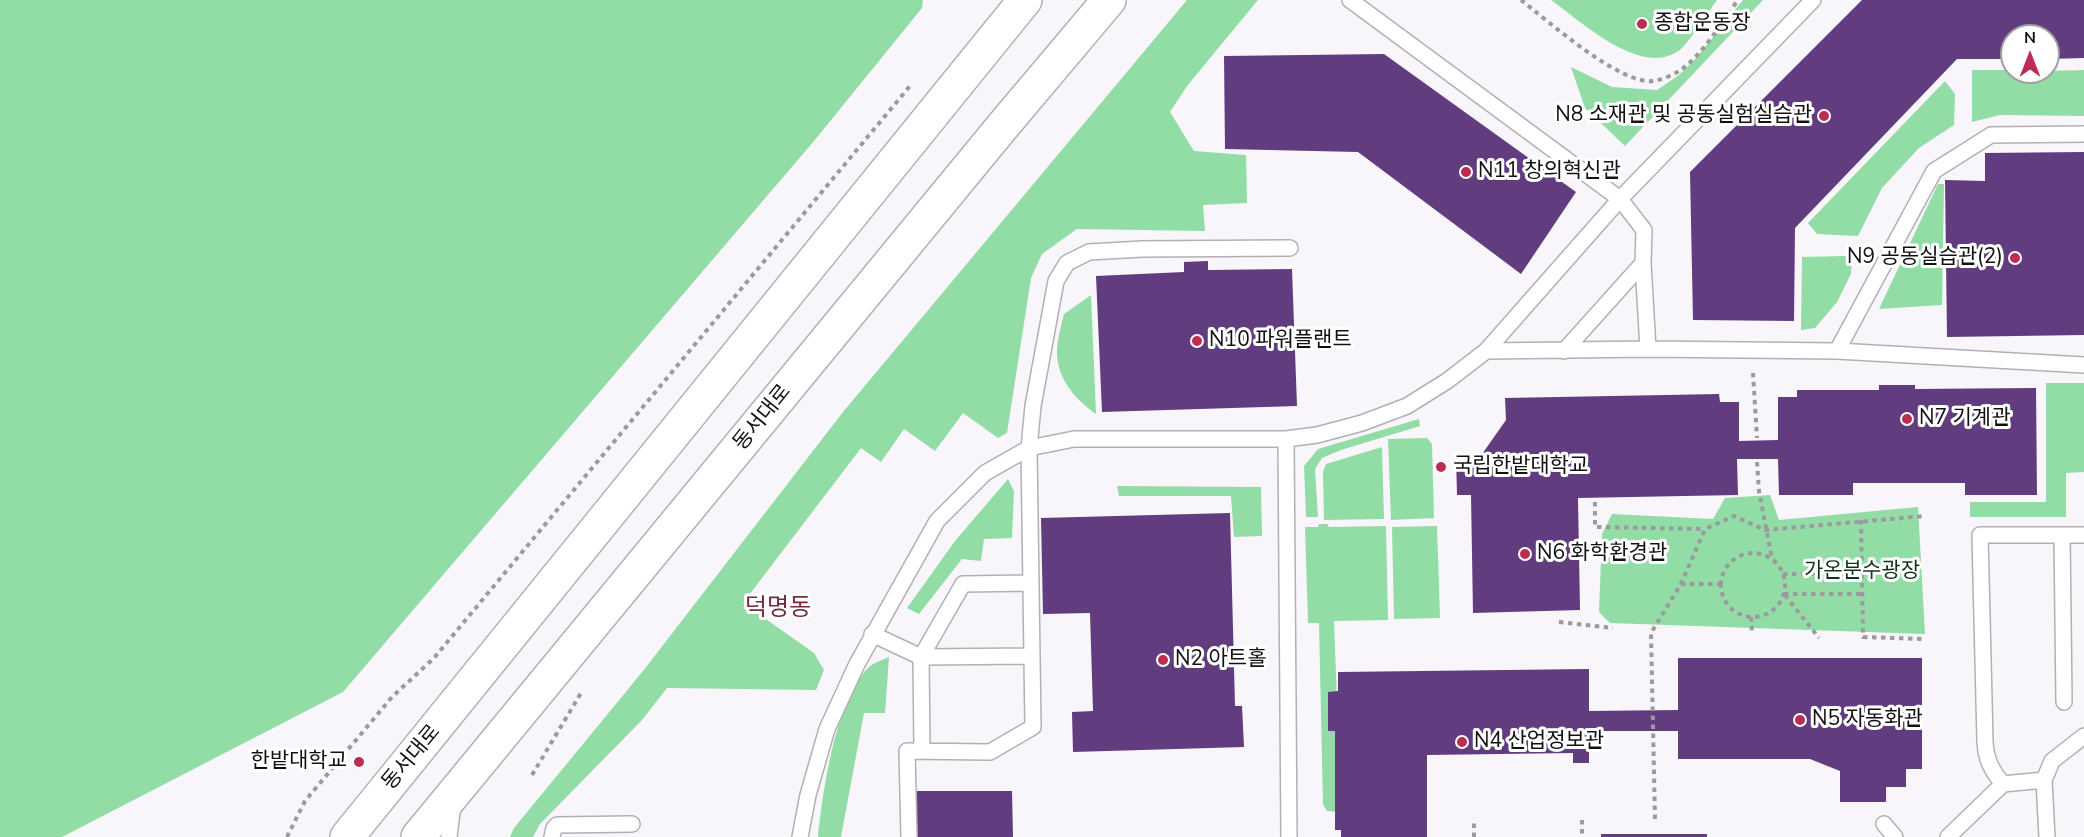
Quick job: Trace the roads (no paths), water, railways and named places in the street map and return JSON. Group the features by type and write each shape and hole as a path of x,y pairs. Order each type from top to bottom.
{"street":[{"name":"동서대로","path":"418,837 1109,0"},
{"name":"동서대로","path":"347,837 1019,2"}],"lane":[{"path":"1350,0 1620,199 1644,230 1643,263 1647,350"},
{"path":"800,837 808,795 827,729 872,634 938,521 985,473 1029,448 1074,439 1286,439 1317,435 1362,423 1407,406 1448,381 1486,351 1620,199 1813,0"},
{"path":"1837,351 1934,171 1991,135 2084,134"},
{"path":"909,837 907,751 990,752 1033,727 1029,448 1033,406 1056,281 1067,263 1089,252 1131,249 1290,248"},
{"path":"1564,351 1643,263"},
{"path":"1486,351 1837,351 2084,366"},
{"path":"1286,439 1289,837"},
{"path":"2002,784 1991,770 1986,755 1980,535 2084,535"},
{"path":"2062,535 2064,702"},
{"path":"922,751 921,657 963,584 1031,583"},
{"path":"872,634 921,657 1032,656"},
{"path":"2047,837 2044,780 2052,761 2084,736"},
{"path":"1948,837 2002,784 2044,780"},
{"path":"449,837 455,792"},
{"path":"552,837 557,825 632,824"},
{"path":"1884,824 1895,837"}],"place":[{"name":"종합운동장","path":"1642,24"},
{"name":"N8 소재관 및 공동실험실습관","path":"1824,116"},
{"name":"N11 창의혁신관","path":"1466,172"},
{"name":"N9 공동실습관(2)","path":"2015,258"},
{"name":"N10 파워플랜트","path":"1197,341"},
{"name":"N7 기계관","path":"1907,419"},
{"name":"국립한밭대학교","path":"1441,467"},
{"name":"N6 화학환경관","path":"1525,554"},
{"name":"N2 아트홀","path":"1163,660"},
{"name":"N5 자동화관","path":"1800,720"},
{"name":"N4 산업정보관","path":"1462,742"},
{"name":"한밭대학교","path":"359,762"}],"district":[{"name":"덕명동","path":"778,609"}],"park label":[{"name":"가온분수광장","path":"1862,572"}]}
